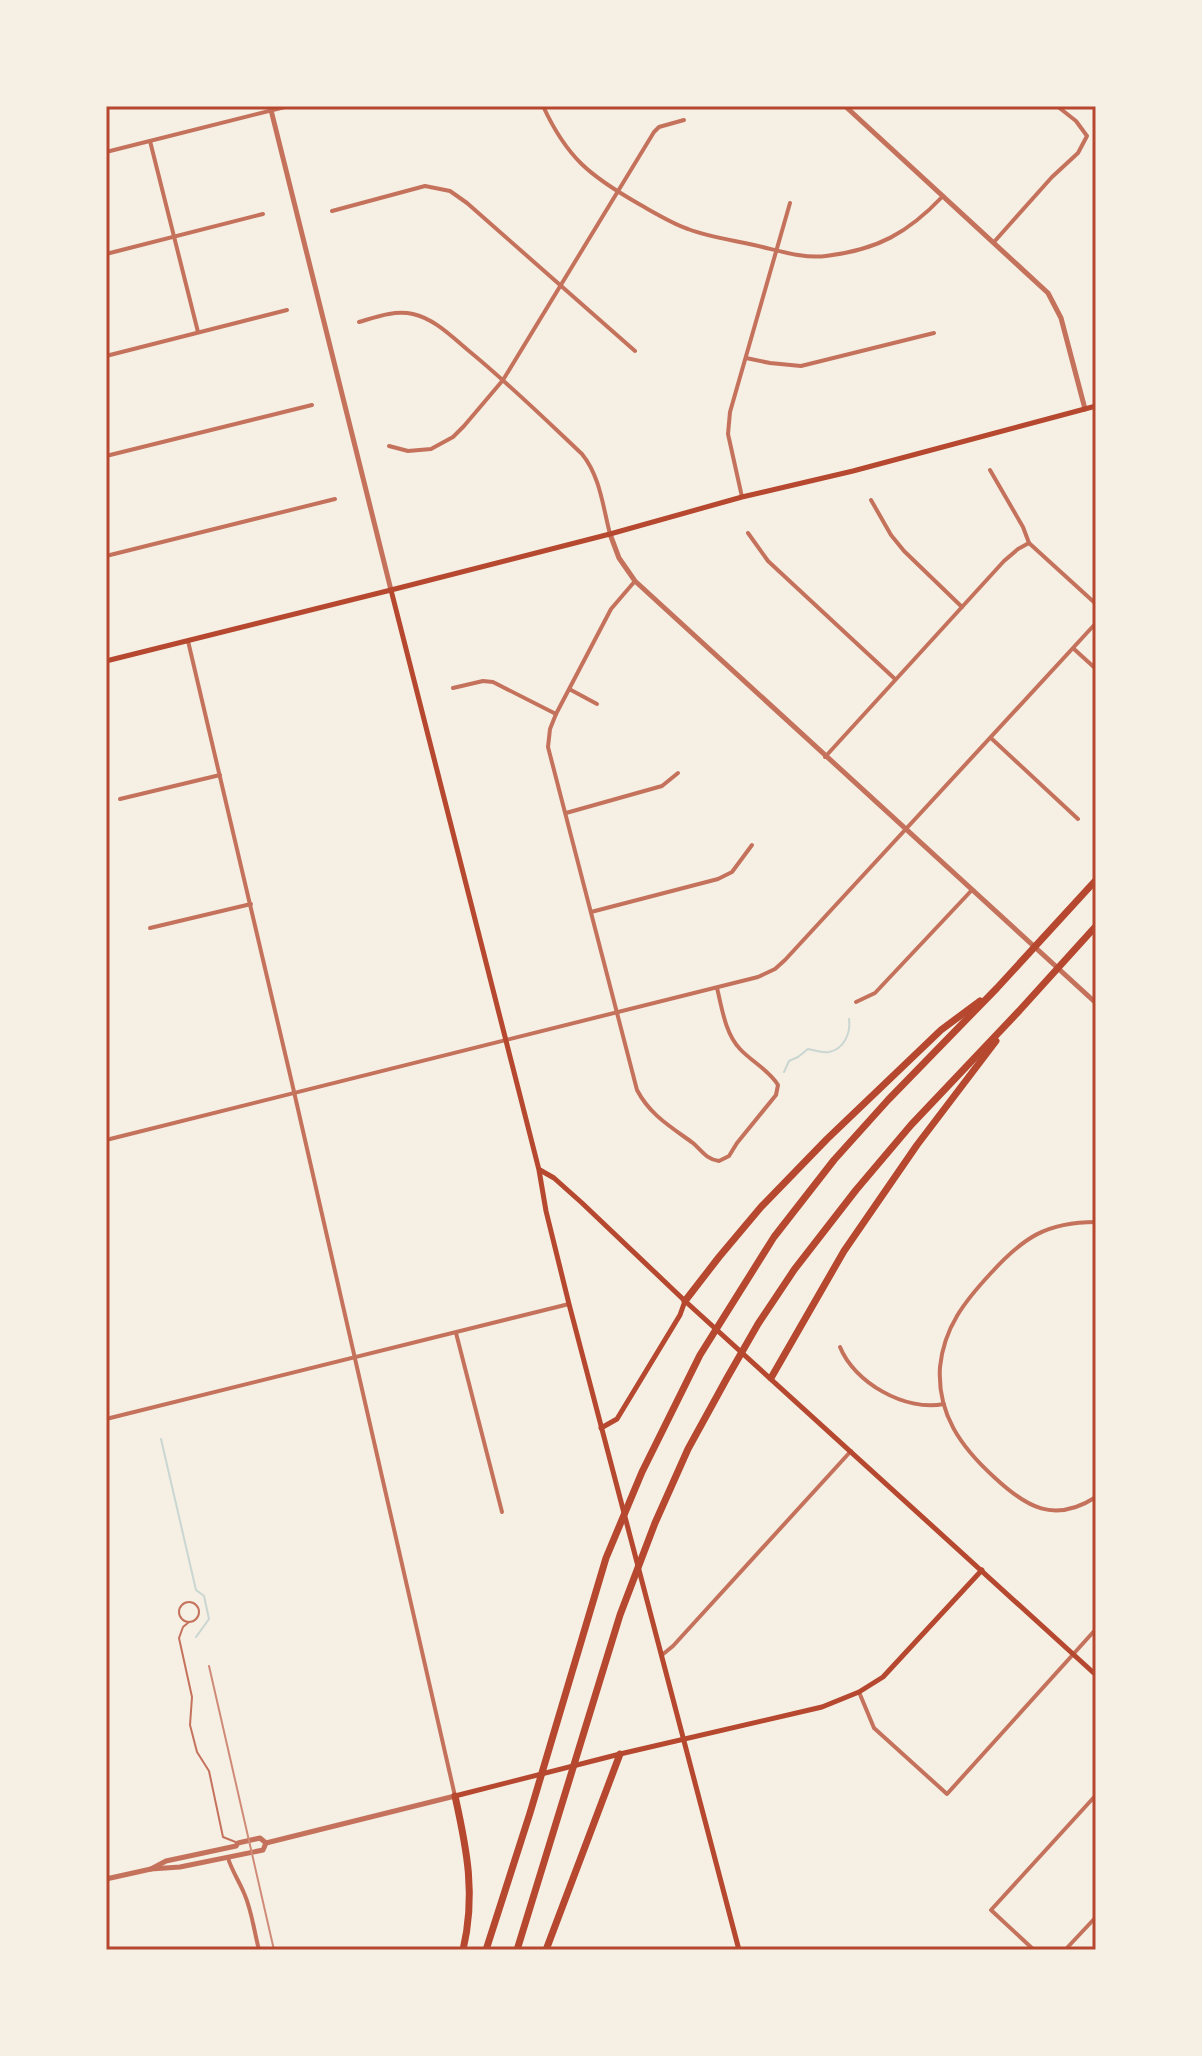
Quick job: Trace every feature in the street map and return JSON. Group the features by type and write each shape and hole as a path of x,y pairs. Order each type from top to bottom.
{"highway":[{"path":"486,1950 606,1558 642,1472 700,1355 774,1237 834,1160 1096,880"},
{"path":"771,1378 844,1251 917,1145 1019,1011 1096,926"},
{"path":"685,1301 761,1207 827,1139 941,1030 997,988"},
{"path":"517,1950 620,1615 655,1523 688,1449 758,1324 794,1270 911,1125 1019,1011"},
{"path":"546,1950 620,1754"},
{"path":"455,1796 471,1900 463,1950"}],"main road":[{"path":"106,661 610,534 1096,406"},
{"path":"391,590 539,1170 569,1304 739,1950"},
{"path":"539,1170 565,1187 685,1301 1096,1675"},
{"path":"601,1428 617,1419 680,1315 685,1301"},
{"path":"455,1796 822,1707 859,1692 892,1669 982,1570"}],"street":[{"path":"106,152 271,108 289,106"},
{"path":"543,106 563,144 576,160 618,192 687,229 777,250 824,256 872,246 909,228 943,196"},
{"path":"845,106 1042,286 1061,318 1085,409"},
{"path":"994,242 1052,177 1078,153 1087,136 1076,121 1057,106"},
{"path":"271,108 391,590"},
{"path":"389,446 419,451 439,446 464,426 503,380 654,132 659,127 684,120"},
{"path":"150,141 198,332"},
{"path":"332,211 425,186 450,191 635,351"},
{"path":"742,497 730,449 728,423 790,203"},
{"path":"106,254 263,214"},
{"path":"106,356 287,310"},
{"path":"359,322 389,314 417,315 447,332 503,380 590,464 619,558 635,581 1096,1003"},
{"path":"746,358 801,366 934,333"},
{"path":"106,456 312,405"},
{"path":"990,470 1029,543 1096,604"},
{"path":"106,556 335,499"},
{"path":"871,500 904,551 962,607"},
{"path":"748,533 768,561 895,679"},
{"path":"825,757 1004,561 1029,543"},
{"path":"635,581 611,609 569,689 550,729 548,747 637,1090 656,1116 708,1158 719,1161 729,1156 776,1095 778,1085 731,1038 717,988"},
{"path":"106,1140 616,1014 758,977 775,969 1096,623"},
{"path":"188,641 455,1796 266,1843"},
{"path":"1074,648 1096,669"},
{"path":"453,688 483,681 493,682 556,714"},
{"path":"569,689 597,704"},
{"path":"991,738 1078,819"},
{"path":"566,813 662,786 678,773"},
{"path":"120,799 220,775"},
{"path":"591,912 726,876 752,845"},
{"path":"856,1002 875,993 971,891"},
{"path":"150,928 251,904"},
{"path":"1096,1222 1065,1224 1043,1231 1012,1250 965,1301 951,1325 942,1355 940,1381 944,1404 962,1444 1020,1500 1041,1509 1062,1510 1085,1504 1096,1497"},
{"path":"106,1419 569,1304"},
{"path":"456,1333 502,1512"},
{"path":"840,1347 846,1361 860,1375 884,1391 911,1402 944,1404"},
{"path":"660,1656 673,1646 851,1451"},
{"path":"859,1692 874,1728 947,1794 1096,1629"},
{"path":"1034,1950 991,1910 1096,1795"},
{"path":"151,1869 166,1861 260,1838 266,1843"},
{"path":"106,1879 228,1858 263,1850 266,1843"},
{"path":"228,1858 245,1894 259,1950"},
{"path":"1065,1950 1096,1917"}],"lane":[{"path":"189,1622 180,1618 178,1611 187,1601 193,1602 199,1609 197,1618 183,1627 179,1638 192,1697 189,1719 192,1736 197,1752 209,1771 223,1837 238,1843"}],"waterway":[{"path":"784,1072 789,1061 808,1049 826,1052 839,1048 848,1035 849,1019"},
{"path":"161,1439 196,1590 204,1596 209,1619 196,1637"}],"railway":[{"path":"209,1666 274,1950"}]}
